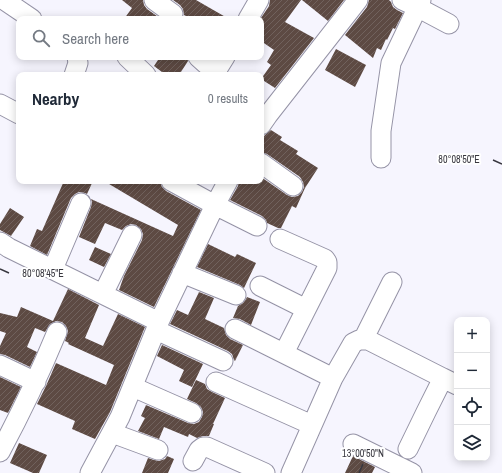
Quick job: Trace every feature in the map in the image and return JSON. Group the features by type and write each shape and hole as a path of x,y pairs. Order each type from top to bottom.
{"street":[{"path":"4,0 28,16"},
{"path":"154,0 175,11"},
{"path":"250,16 259,0"},
{"path":"264,115 358,0"},
{"path":"381,158 381,131 391,63 413,2 449,24"},
{"path":"75,72 78,60"},
{"path":"130,60 143,72"},
{"path":"201,60 215,72"},
{"path":"218,72 224,60"},
{"path":"0,104 16,112"},
{"path":"264,165 293,186"},
{"path":"176,184 214,205 257,226"},
{"path":"90,473 120,417 157,326 214,205 226,184"},
{"path":"53,269 81,204"},
{"path":"103,294 132,235"},
{"path":"280,239 325,259 328,262 327,268 284,353"},
{"path":"0,242 9,248 103,294 157,326 223,361"},
{"path":"182,273 236,295"},
{"path":"363,340 392,282"},
{"path":"260,286 306,309"},
{"path":"235,329 333,378"},
{"path":"0,452 36,382 57,332"},
{"path":"291,473 333,378 353,343 359,340 368,340 450,382 426,412 408,449"},
{"path":"0,365 36,382"},
{"path":"216,382 312,425"},
{"path":"133,387 192,413"},
{"path":"112,433 158,450"},
{"path":"353,444 404,471"},
{"path":"193,461 199,450 203,447 207,447 265,473"}],"building":[{"path":"122,0 143,0 147,9 157,16 126,16 132,8"},
{"path":"173,0 196,0 224,16 186,16 184,15 183,9"},
{"path":"270,0 301,0 285,22 314,38 275,88 264,81 264,75 271,65 267,62 274,50 264,43 264,16 262,16 269,6"},
{"path":"302,0 344,0 328,21"},
{"path":"369,0 389,0 393,7 403,13 395,29 393,28 387,40 386,39 381,50 377,48 373,58 345,35 367,7"},
{"path":"336,49 366,65 355,87 325,70"},
{"path":"158,60 188,61 181,72 162,72 154,66"},
{"path":"271,130 282,137 280,140 298,151 296,154 318,168 305,188 296,208 292,206 281,228 267,223 262,216 230,200 238,184 264,184 264,179 292,197 298,196 302,192 304,187 300,177 264,153 265,135"},
{"path":"63,184 92,184 87,194 79,192 71,198 47,255 30,246 37,229 42,231"},
{"path":"109,184 161,184 166,191 201,210 154,307 119,290 124,276 142,240 143,234 141,229 136,225 131,224 122,230 105,223 95,244 79,237 91,207 91,199 173,236 178,225"},
{"path":"10,208 24,217 11,236 0,230 0,224"},
{"path":"208,244 235,257 237,254 256,263 244,288 197,267"},
{"path":"95,247 111,254 104,267 89,260"},
{"path":"68,289 99,305 85,338 103,346 118,314 145,327 110,412 95,439 72,429 75,421 37,404 56,363 106,385 114,365 68,344 69,343 65,341 68,331 66,326 62,322 56,321 50,324 45,332 35,328 27,347 37,352 30,367 0,354 0,346 6,333 0,331 0,313 17,317 21,307 53,321"},
{"path":"199,292 214,298 205,319 224,328 226,335 230,339 243,345 235,361 232,354 228,351 170,324 177,310 188,315"},
{"path":"247,297 260,302 251,325 240,319 233,318 238,306 243,303"},
{"path":"162,345 203,364 192,387 179,381 184,370 157,356"},
{"path":"0,377 21,387 8,413 0,410"},
{"path":"196,380 205,384 207,389 225,398 209,436 197,438 189,434 188,437 164,427 159,439 138,431 145,418 141,416 146,405 188,423 194,424 199,422 203,412 201,407 187,399"},
{"path":"19,443 47,455 39,473 33,473 10,463"},
{"path":"167,456 174,459 168,473 142,473 148,458 159,461 165,459"},
{"path":"353,456 375,467 372,473 345,473"}]}
